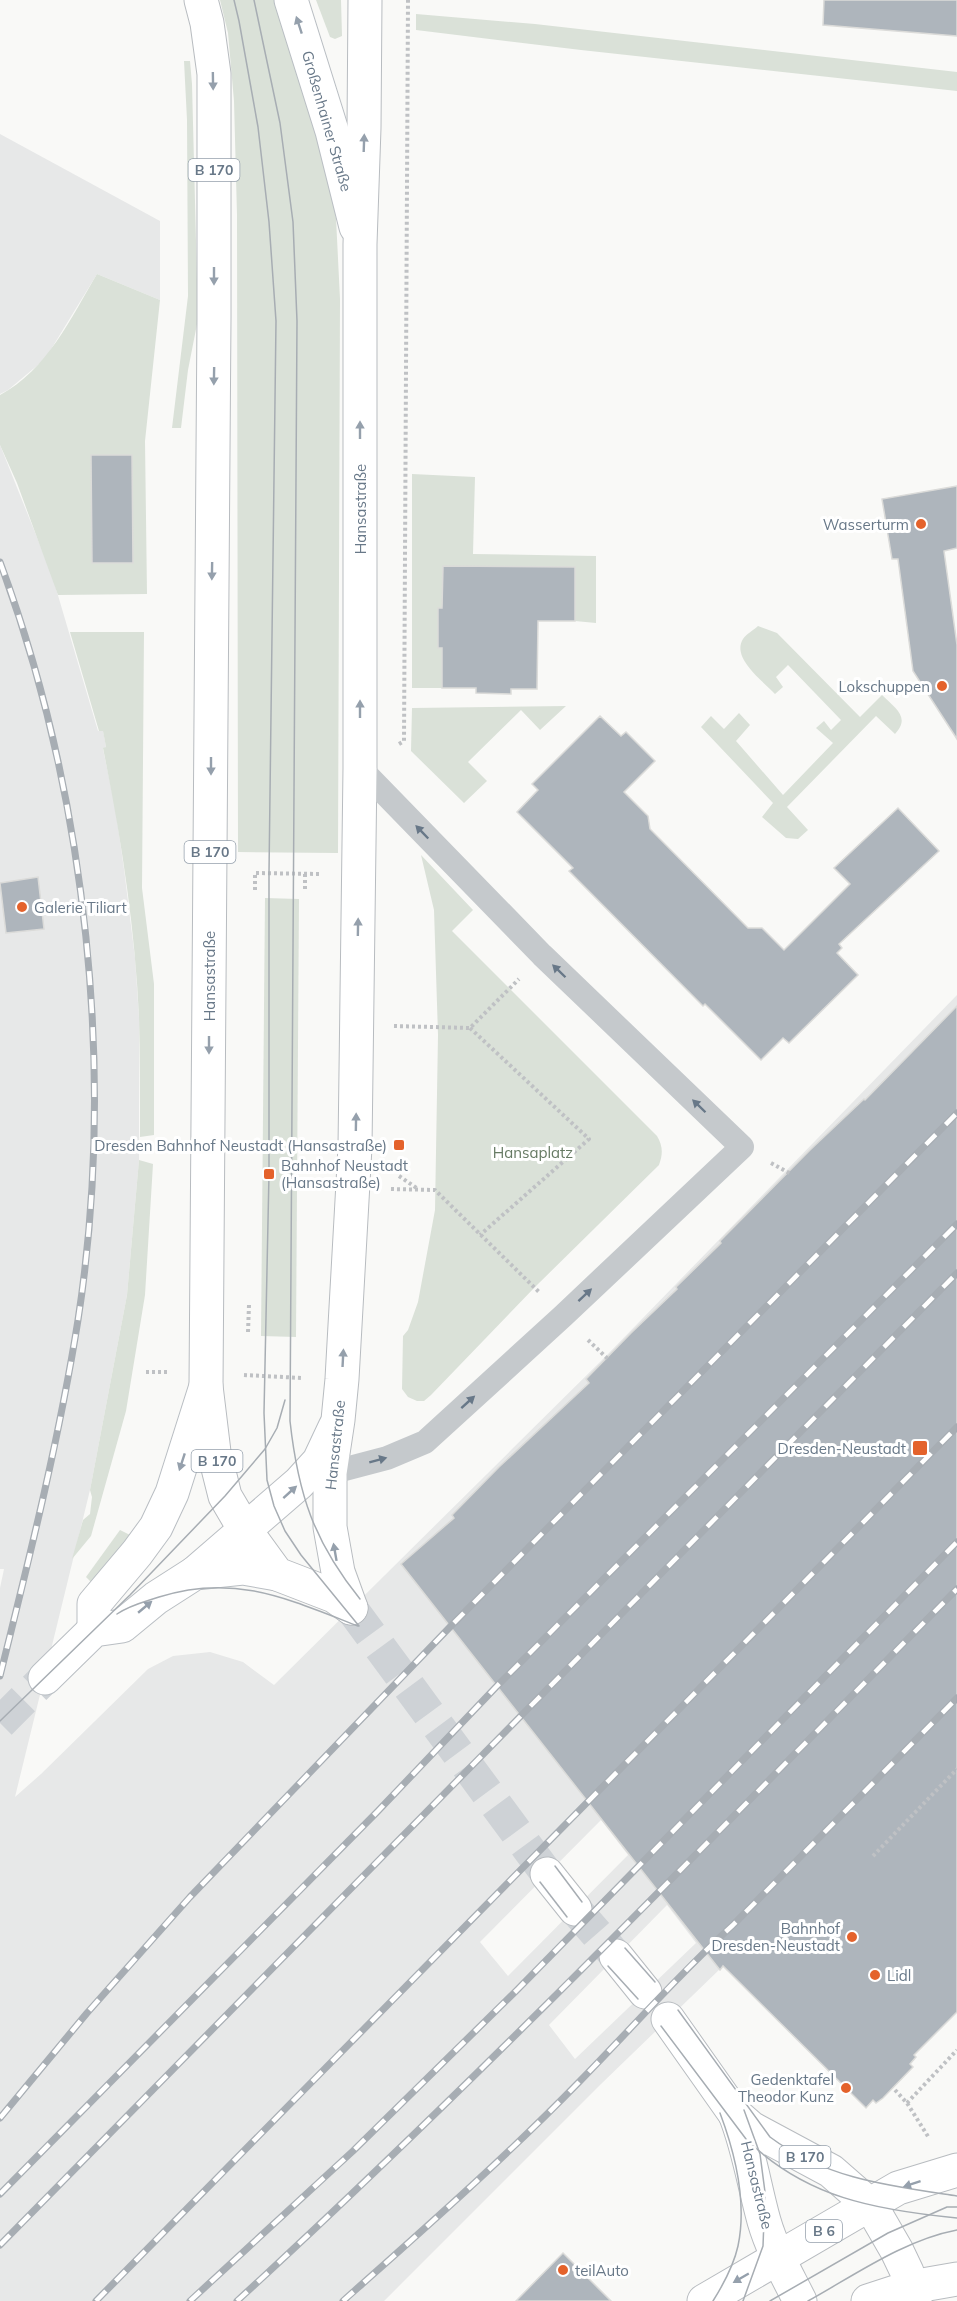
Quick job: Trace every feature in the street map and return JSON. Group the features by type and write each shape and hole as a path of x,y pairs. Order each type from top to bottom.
{"main road":[{"name":"Hansastraße","path":"201,0 209,33 214,75 206,1386 214,1452 225,1496 245,1530 277,1574 324,1591 351,1608 338,1572 332,1538 330,1473 338,1420 355,1157 360,768 360,244 365,0"},
{"name":"Großenhainer Straße","path":"291,0 332,131 360,244"},
{"path":"94,1630 94,1604 156,1527 172,1493 206,1386"},
{"path":"45,1678 94,1630 122,1626 156,1598 195,1573 299,1483 319,1461 338,1420"},
{"path":"195,1573 243,1568 277,1574"},
{"path":"547,1874 575,1909"},
{"path":"616,1956 645,1992"},
{"name":"Hansastraße","path":"668,2019 735,2114 751,2128 831,2170 871,2206"},
{"name":"Hansastraße","path":"735,2114 748,2147 764,2222 778,2257"},
{"name":"B 6","path":"704,2301 871,2206 898,2188 953,2171"},
{"name":"B 170","path":"871,2206 888,2233 913,2294"},
{"name":"B 170","path":"778,2257 800,2301"},
{"path":"868,2301 913,2294 957,2279"}],"lane":[{"path":"330,1473 387,1458 425,1442 563,1316 741,1147 542,955 360,768"}],"path":[{"path":"360,768 404,741 408,0"},
{"path":"255,890 255,873 359,874"},
{"path":"305,874 305,889"},
{"path":"470,1028 542,955"},
{"path":"357,1026 470,1028 589,1140 480,1235"},
{"path":"399,1176 419,1190 435,1190 563,1316"},
{"path":"237,1375 289,1377"},
{"path":"873,1856 957,1769"},
{"path":"906,2103 957,2050"},
{"path":"895,2090 953,2171"}],"shaded area":[{"path":"0,134 160,221 160,300 97,274 45,359 0,394"},
{"path":"0,445 52,575 98,731 103,730 106,747 103,749 115,806 124,869 135,958 139,1018 139,1160 127,1295 90,1490 15,1797 148,1669 173,1656 210,1652 243,1662 274,1685 606,1356 957,995 957,1721 773,1907 721,1968 600,2085 384,2301 0,2301 0,1588 4,1569 0,1569","holes":["601,1820 628,1855 508,1976 480,1942","667,1905 696,1943 575,2059 549,2025"]}],"green space":[{"path":"220,0 276,0 330,174 336,218 340,299 338,853 238,852 237,215 234,101 228,33"},
{"path":"316,0 341,0 342,36 335,39 330,37"},
{"path":"416,14 535,24 957,72 957,91 416,30"},
{"path":"184,61 190,61 192,84 198,319 188,370 181,428 172,428 188,296 187,120"},
{"path":"97,274 160,300 145,441 147,594 58,595 17,483 0,445 0,395 31,372 44,357 67,325"},
{"path":"412,474 475,477 473,554 596,556 596,623 575,621 575,567 443,566 442,608 438,608 438,647 442,648 442,688 412,688"},
{"path":"758,626 777,633 860,717 882,695 899,713 902,723 895,734 876,716 787,807 808,830 798,839 786,838 762,817 773,803 701,727 711,716 724,729 739,713 750,725 736,741 783,795 833,743 816,728 824,721 831,730 841,720 788,665 776,677 783,687 775,694 750,669 741,654 740,646 746,635"},
{"path":"70,632 144,632 142,888 154,984 154,1135 140,1137 139,1017 134,950 116,815 103,748 106,747 103,731 99,731"},
{"path":"566,706 540,730 521,710 468,762 487,781 464,803 411,751 412,708"},
{"name":"Hansaplatz","path":"421,855 473,910 452,931 657,1136 662,1150 659,1165 535,1287 431,1395 424,1401 417,1401 408,1397 402,1389 403,1336 408,1330 418,1302 435,1210 438,1035 434,910"},
{"path":"265,898 299,899 296,1337 261,1336"},
{"path":"139,1160 153,1164 145,1295 126,1411 91,1536 72,1559 83,1520 90,1514 92,1497 90,1490 127,1295"},
{"path":"120,1530 132,1536 94,1585 86,1577"}],"building":[{"path":"824,0 957,0 957,36 823,25"},
{"path":"91,455 132,455 133,563 92,563"},
{"path":"957,486 957,548 944,551 957,645 957,739 913,671 898,559 892,559 882,499"},
{"path":"443,566 575,567 575,621 538,621 537,689 511,689 511,694 476,693 476,688 442,688 442,648 438,648 438,608 442,608"},
{"path":"600,716 621,736 626,732 655,761 624,792 648,816 650,829 748,928 762,928 784,950 850,884 834,868 898,808 939,851 839,944 842,948 837,953 858,975 789,1043 783,1038 761,1060 705,1004 703,1006 569,871 573,868 517,812 538,790 532,784"},
{"name":"Galerie Tiliart","path":"38,877 44,929 6,933 0,883"},
{"path":"957,1006 957,2012 914,2055 916,2057 910,2064 913,2067 883,2098 876,2103 873,2100 866,2108 723,1966 720,1970 401,1564 454,1518 452,1515 499,1467 589,1383 586,1379 677,1289 676,1287 721,1243 720,1241 810,1150 865,1100"},
{"name":"teilAuto","path":"563,2253 611,2301 516,2301"}],"tunnel":[{"path":"351,1608 547,1874"},
{"path":"0,1723 45,1678"},
{"path":"575,1909 616,1956"}],"tram line":[{"path":"234,0 258,127 269,222 276,321 269,873 269,1174 264,1413 267,1480 274,1506 285,1531 301,1555 359,1626"},
{"path":"254,0 280,123 293,222 297,321 290,1421 298,1472 311,1516 331,1557 360,1599"},
{"path":"0,1721 130,1595 225,1496 265,1449 277,1428 285,1400"},
{"path":"117,1614 137,1604 186,1590 236,1589 260,1592 284,1599 358,1626"},
{"path":"555,1866 582,1902"},
{"path":"540,1882 567,1917"},
{"path":"625,1948 655,1982"},
{"path":"608,1966 638,1999"},
{"path":"678,2010 770,2137 813,2163 836,2171 883,2184 957,2196"},
{"path":"661,2026 746,2139 769,2159 793,2175 818,2188 870,2205 957,2218"},
{"path":"743,2301 763,2246 765,2192 760,2154 744,2110"},
{"path":"713,2301 728,2274 736,2253 741,2213 735,2161 720,2113"},
{"path":"770,2301 888,2233 947,2207 957,2207"},
{"path":"808,2301 899,2250 957,2230"}],"railway":[{"path":"0,562 30,652 54,745 73,840 86,936 93,1034 94,1130 89,1226 78,1320 43,1499 0,1676"},
{"path":"0,2118 87,2013 190,1897 449,1628 957,1113"},
{"path":"0,2194 378,1811 496,1687 957,1224"},
{"path":"0,2245 957,1273"},
{"path":"96,2301 957,1427"},
{"path":"190,2301 353,2151 518,1989 957,1542"},
{"path":"237,2301 330,2215 512,2039 957,1589"},
{"path":"343,2301 552,2110 674,1982 957,1698"}],"place":[{"name":"Wasserturm","path":"921,524"},
{"name":"Lokschuppen","path":"942,686"},
{"name":"Galerie Tiliart","path":"22,907"},
{"name":"Dresden Bahnhof Neustadt (Hansastraße)","path":"399,1145"},
{"name":"Bahnhof Neustadt (Hansastraße)","path":"269,1174"},
{"name":"Dresden-Neustadt","path":"920,1448"},
{"name":"Bahnhof Dresden-Neustadt","path":"852,1937"},
{"name":"Lidl","path":"875,1975"},
{"name":"Gedenktafel Theodor Kunz","path":"846,2088"},
{"name":"teilAuto","path":"563,2270"}]}
